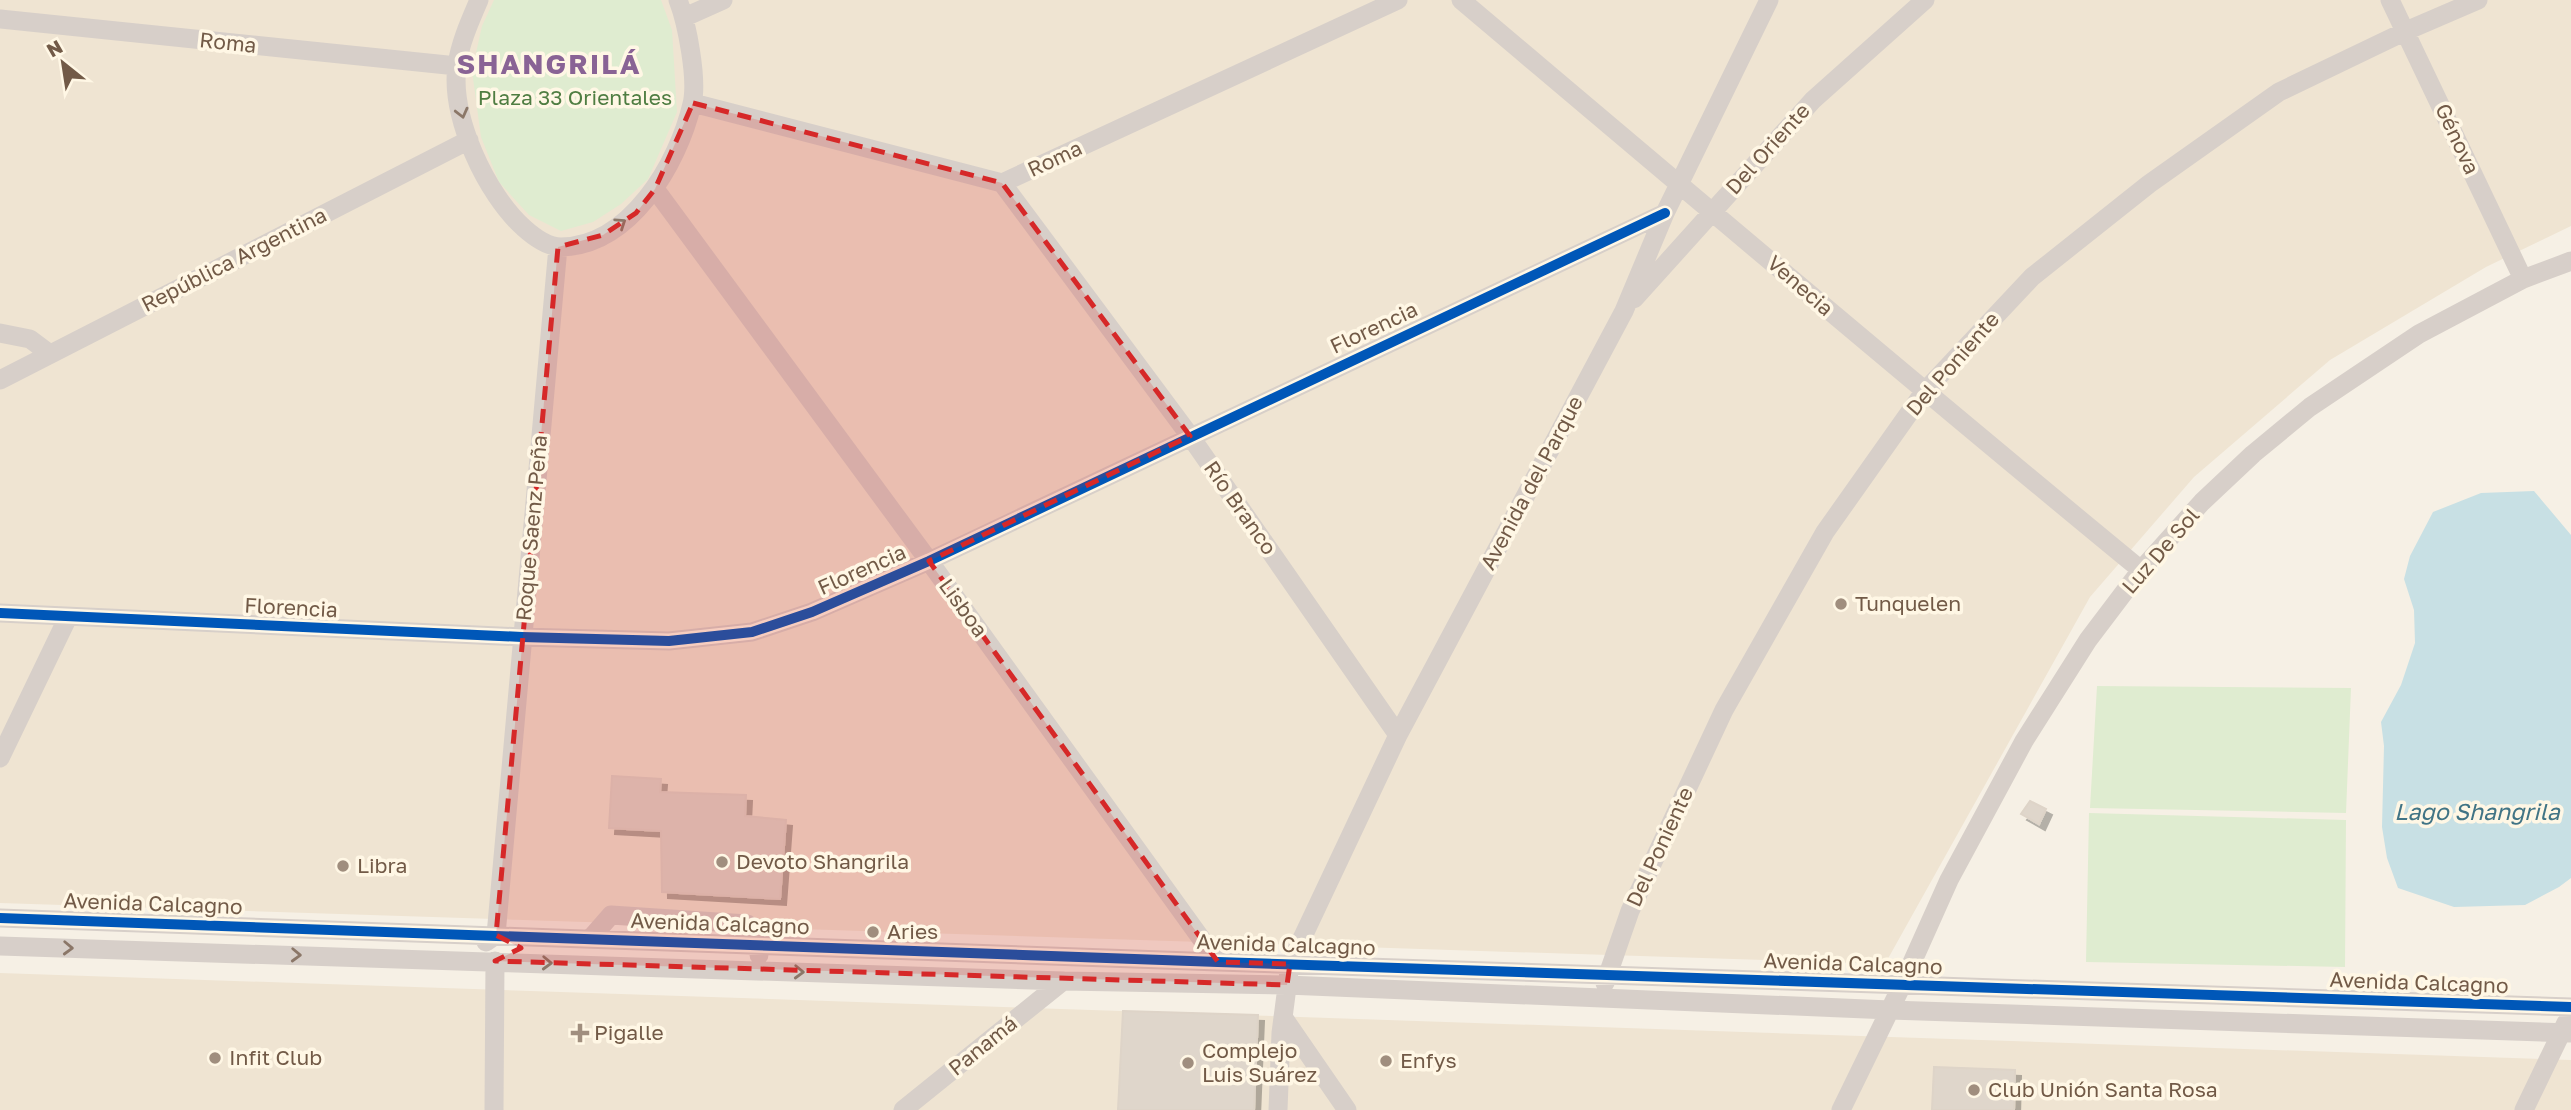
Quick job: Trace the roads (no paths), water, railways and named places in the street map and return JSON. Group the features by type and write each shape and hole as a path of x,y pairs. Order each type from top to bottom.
{"street":[{"path":"479,0 467,28 457,66 459,103 469,140 481,171 502,205 537,239 558,247 580,244 603,236 636,213 655,189 676,148 693,103 692,59 682,9 723,0"},
{"name":"Roma","path":"693,103 1002,183 1398,0"},
{"name":"Venecia","path":"1461,0 1924,392 2141,570"},
{"name":"Avenida del Parque","path":"1287,985 1290,964 1398,735 1624,311 1664,213 1769,0"},
{"name":"Del Oriente","path":"1624,311 1813,100 1925,0"},
{"name":"Génova","path":"2390,0 2523,279"},
{"name":"Del Poniente","path":"1600,998 1630,911 1724,710 1825,533 1924,392 2032,276 2149,184 2279,92 2478,0"},
{"name":"Roma","path":"0,19 457,66"},
{"name":"República Argentina","path":"0,380 469,140"},
{"name":"Río Branco","path":"1002,183 1190,436 1398,735"},
{"name":"Lisboa","path":"655,189 1219,962"},
{"name":"Florencia","path":"0,613 522,637 669,640 752,632 812,612 929,561 1664,213"},
{"name":"Roque Saenz Peña","path":"495,1110 495,961 487,956 484,947 485,943 496,935 558,247"},
{"name":"Luz De Sol","path":"1841,1110 1902,985 1948,880 2024,741 2088,640 2141,570 2202,502 2253,454 2310,407 2419,334 2523,279 2571,261"},
{"path":"0,333 30,340 50,354"},
{"path":"0,758 68,617"},
{"name":"Avenida Calcagno","path":"0,918 2571,1007"},
{"path":"758,971 759,945"},
{"name":"Avenida Calcagno","path":"0,946 1063,981 1287,985 1890,1010 2566,1033"},
{"name":"Panamá","path":"902,1110 1063,981"},
{"path":"1278,1110 1287,985"},
{"path":"2524,1110 2566,1033 2571,1014"},
{"path":"1283,1017 1347,1110"}],"water":[{"name":"Lago Shangrila","path":"2534,491 2571,535 2571,878 2525,905 2454,907 2398,888 2387,858 2382,827 2384,746 2381,722 2401,685 2415,643 2414,610 2404,579 2410,556 2433,512 2481,493"}],"place":[{"name":"Tunquelen","path":"1841,604"},
{"name":"Devoto Shangrila","path":"722,862"},
{"name":"Libra","path":"343,866"},
{"name":"Aries","path":"873,932"},
{"name":"Pigalle","path":"580,1033"},
{"name":"Infit Club","path":"215,1058"},
{"name":"Enfys","path":"1386,1061"},
{"name":"Complejo Luis Suárez","path":"1188,1063"},
{"name":"Club Unión Santa Rosa","path":"1974,1090"}],"district":[{"name":"SHANGRILÁ","path":"549,64"}],"park label":[{"name":"Plaza 33 Orientales","path":"575,98"}]}
